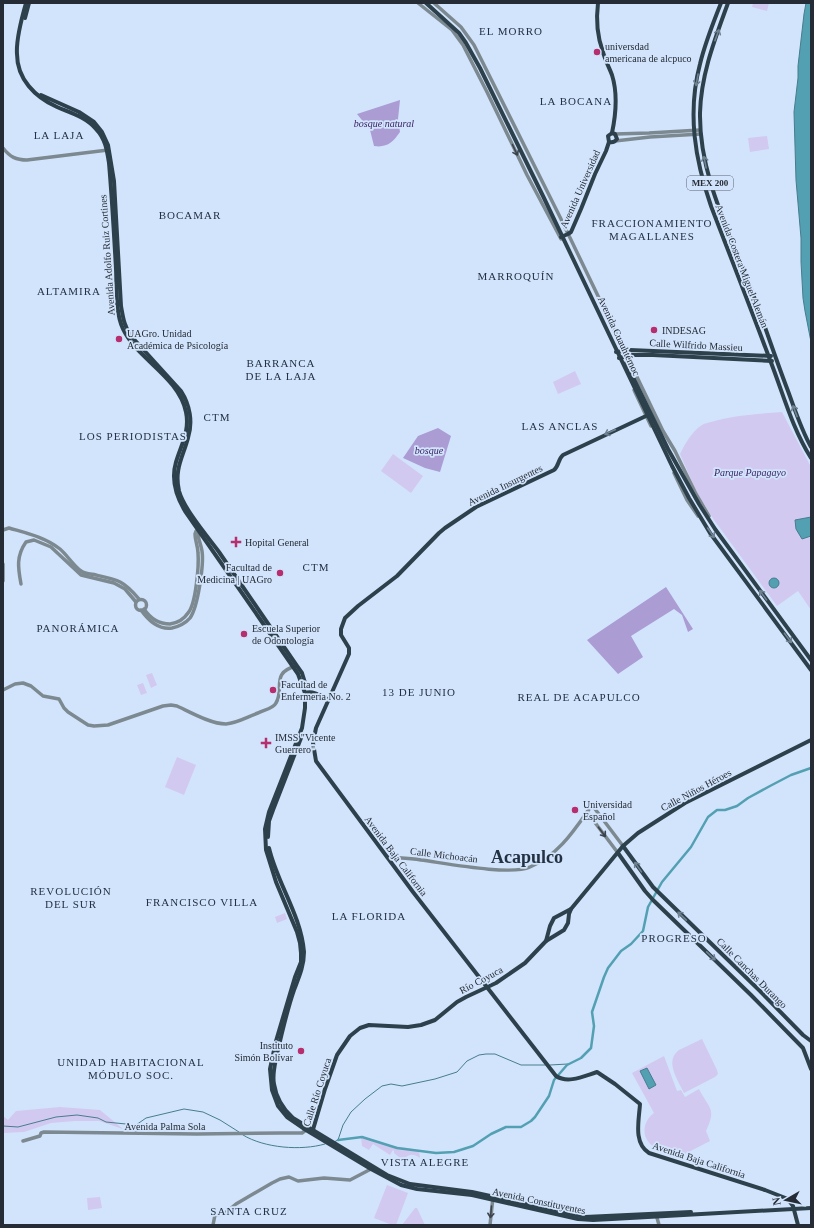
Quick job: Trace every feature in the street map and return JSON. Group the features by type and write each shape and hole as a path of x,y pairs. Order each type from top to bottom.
{"main road":[{"name":"Avenida Adolfo Ruiz Cortines","path":"27,3 17,46 20,70 26,83 46,101 74,113 93,125 108,150 114,184 121,306 124,321 131,336 176,384 186,400 189,410 190,426 188,439 178,465 179,490 198,524 304,679 308,698 304,728 270,821 268,839 273,867"},
{"name":"Avenida Cuauhtémoc","path":"427,3 452,26 466,43 480,68 545,192 688,498 723,551 811,670"},
{"name":"Avenida Universidad","path":"598,3 597,17 599,36 615,88 616,110 614,133 617,139 609,142"},
{"name":"Avenida Costera Miguel Alemán","path":"721,3 703,53 694,99 694,132 698,165 704,186 799,436 811,458"},
{"name":"Avenida Costera Miguel Alemán","path":"728,3 705,70 701,100 701,132 705,162 711,185 751,288 804,434 811,447"},
{"name":"Avenida Universidad","path":"560,237 568,234 582,209 609,142 608,136 614,133"},
{"name":"Avenida Adolfo Ruiz Cortines","path":"108,150 120,321 128,337 176,389 183,402 186,411 187,425 185,439 176,462 174,477 181,504 251,603"},
{"name":"Calle Wilfrido Massieu","path":"616,353 630,350 775,356"},
{"name":"Calle Wilfrido Massieu","path":"618,358 627,356 653,355 777,362"},
{"name":"Avenida Insurgentes","path":"345,618 397,576 444,528 476,507 554,470 563,455 646,416"},
{"name":"Avenida Cuauhtémoc","path":"666,449 715,529 811,660"},
{"name":"Avenida Baja California","path":"345,618 341,629 341,635 349,648 349,654 316,728 313,749 316,761 387,857 554,1074 561,1079 569,1080 597,1072 640,1104 639,1138 642,1147 649,1153 765,1190 788,1199 792,1207"},
{"path":"306,692 311,691 328,700"},
{"name":"Avenida Adolfo Ruiz Cortines","path":"306,692 302,728 266,820 266,850 300,931 303,941 304,954 303,965 280,1038 274,1070 274,1083 277,1096 286,1111 307,1129 324,1139"},
{"path":"308,698 310,695 315,693"},
{"name":"Calle Niños Héroes","path":"567,915 554,918 550,926 550,935 564,930 568,924 567,915 571,909 623,846 638,833 685,803 811,740"},
{"name":"Calle Canchas Durango","path":"623,846 660,895 760,991 803,1035 811,1041"},
{"path":"618,853 654,901 751,995 803,1048 811,1069"},
{"path":"646,892 652,886"},
{"path":"654,901 660,895"},
{"name":"Río Coyuca","path":"337,1055 350,1036 360,1028 369,1025 408,1027 421,1025 435,1020 461,999 504,978 525,963 546,942 550,935"},
{"name":"Calle Río Coyuca","path":"312,1132 337,1055"},
{"name":"Avenida Constituyentes","path":"324,1139 372,1168 395,1179 410,1184 472,1192 493,1198 585,1217 811,1207"},
{"path":"792,1207 797,1225"}],"street":[{"path":"418,3 452,30 463,45 527,176 560,237 687,500 702,520"},
{"path":"434,3 461,27 474,45 545,192 568,234 663,431 675,451 715,529"},
{"path":"615,141 694,132"},
{"path":"614,133 701,132"},
{"path":"3,148 10,156 16,159 27,160 108,150"},
{"path":"3,530 9,528 48,541 68,556 81,575 114,583 120,586 138,601 143,600 145,602 146,604 143,609"},
{"path":"138,601 136,607 143,609 155,620 164,623 169,624 179,621 188,613 193,603 196,585 198,555 195,534 198,530"},
{"path":"21,584 17,566 26,542 34,540 51,547 75,567"},
{"path":"3,564 3,581"},
{"path":"3,690 18,684 27,684 43,696 59,699 68,712 94,726 108,725 171,705 177,706 210,720 226,724 240,721 272,707 277,702 280,676 285,671 295,666"},
{"name":"Calle Michoacán","path":"387,857 497,869 526,869 543,860 566,842 592,805"},
{"name":"Calle Canchas Durango","path":"592,805 623,846"},
{"path":"587,812 618,853"},
{"name":"Avenida Palma Sola","path":"23,1141 40,1136 41,1133 44,1132 197,1134 302,1133 307,1129"},
{"path":"213,1225 215,1216 224,1214 236,1204 280,1179 289,1178 298,1181 324,1178 350,1180 372,1168"},
{"path":"490,1225 493,1198"},
{"path":"656,1215 658,1225"}],"green space":[{"path":"753,3 769,3 767,11 752,7"},
{"name":"bosque natural","path":"400,100 398,119 400,132 389,144 374,146 370,130 357,114"},
{"path":"767,136 769,149 750,152 748,138"},
{"path":"575,371 581,384 558,394 553,382"},
{"name":"Parque Papagayo","path":"782,412 811,467 811,610 798,591 777,606 714,520 696,491 680,454 692,434 704,424 737,416"},
{"name":"bosque","path":"438,428 451,436 440,472 425,468 403,458 418,436"},
{"path":"393,454 423,476 411,493 381,471"},
{"path":"666,587 693,629 688,632 682,615 674,609 631,636 643,657 618,674 587,640"},
{"path":"152,673 157,685 151,688 146,675"},
{"path":"143,683 147,693 141,695 137,685"},
{"path":"177,757 196,765 184,795 165,787"},
{"path":"285,913 287,919 277,923 275,917"},
{"path":"702,1039 718,1074 684,1093 672,1065 675,1054 679,1050"},
{"path":"664,1056 677,1091 681,1090 685,1097 699,1089 709,1105 711,1113 711,1118 706,1131 710,1141 677,1158 673,1148 657,1148 647,1139 645,1126 648,1119 654,1113 632,1073"},
{"path":"60,1107 100,1110 123,1129 99,1121 75,1121 51,1123 24,1132 3,1133 3,1116 8,1120 16,1111"},
{"path":"361,1137 419,1151 420,1158 411,1155 402,1158 394,1153 393,1150 390,1155 373,1144 369,1150 362,1146"},
{"path":"387,1185 408,1193 396,1225 392,1225 374,1218"},
{"path":"100,1197 102,1208 88,1210 87,1198"},
{"path":"415,1208 417,1208 425,1225 402,1225"}],"water":[{"path":"806,3 811,3 811,342 803,298 801,238 796,180 794,112"},
{"path":"811,517 811,536 802,539 796,529 795,520"},
{"path":"772,578 776,578 779,583 776,588 772,588 769,585 769,581"},
{"path":"647,1068 656,1085 649,1089 640,1071"}],"waterway":[{"path":"338,1140 362,1137 397,1148 436,1153 454,1152 473,1146 491,1134 506,1127 521,1127 531,1121 549,1096 554,1080 567,1065 581,1058 591,1048 594,1026 592,1012 608,968 621,951 631,944 643,931 648,907 662,882 691,847 708,817 717,810 725,810 737,806 748,798 791,775 811,768"},
{"path":"334,1142 338,1140 343,1125 351,1112 382,1086 391,1084 402,1086 435,1079 457,1072 467,1061 479,1055 486,1054 495,1054 521,1065 545,1065"},
{"path":"550,1065 568,1064"},
{"path":"3,1126 18,1127 56,1117 77,1115 98,1118 106,1122 136,1125 146,1118 184,1109 203,1112 220,1120 239,1132"},
{"path":"243,1135 261,1143 283,1147 294,1148 325,1144"}],"place":[{"name":"universdad americana de alcpuco","path":"597,52"},
{"name":"INDESAG","path":"654,330"},
{"name":"UAGro. Unidad Académica de Psicología","path":"119,339"},
{"name":"Hopital General","path":"236,542"},
{"name":"Facultad de Medicina | UAGro","path":"280,573"},
{"name":"Escuela Superior de Odontología","path":"244,634"},
{"name":"Facultad de Enfermería No. 2","path":"273,690"},
{"name":"IMSS \"Vicente Guerrero\"","path":"266,743"},
{"name":"Universidad Español","path":"575,810"},
{"name":"Instituto Simón Bolívar","path":"301,1051"}],"district":[{"name":"EL MORRO","path":"511,31"},
{"name":"LA BOCANA","path":"576,101"},
{"name":"LA LAJA","path":"59,135"},
{"name":"BOCAMAR","path":"190,215"},
{"name":"FRACCIONAMIENTO MAGALLANES","path":"652,229"},
{"name":"MARROQUÍN","path":"516,276"},
{"name":"ALTAMIRA","path":"69,291"},
{"name":"BARRANCA DE LA LAJA","path":"281,369"},
{"name":"CTM","path":"217,417"},
{"name":"LAS ANCLAS","path":"560,426"},
{"name":"LOS PERIODISTAS","path":"133,436"},
{"name":"CTM","path":"316,567"},
{"name":"PANORÁMICA","path":"78,628"},
{"name":"13 DE JUNIO","path":"419,692"},
{"name":"REAL DE ACAPULCO","path":"579,697"},
{"name":"Acapulco","path":"527,857"},
{"name":"REVOLUCIÓN DEL SUR","path":"71,897"},
{"name":"FRANCISCO VILLA","path":"202,902"},
{"name":"LA FLORIDA","path":"369,916"},
{"name":"PROGRESO","path":"674,938"},
{"name":"UNIDAD HABITACIONAL MÓDULO SOC.","path":"131,1068"},
{"name":"VISTA ALEGRE","path":"425,1162"},
{"name":"SANTA CRUZ","path":"249,1211"}]}
